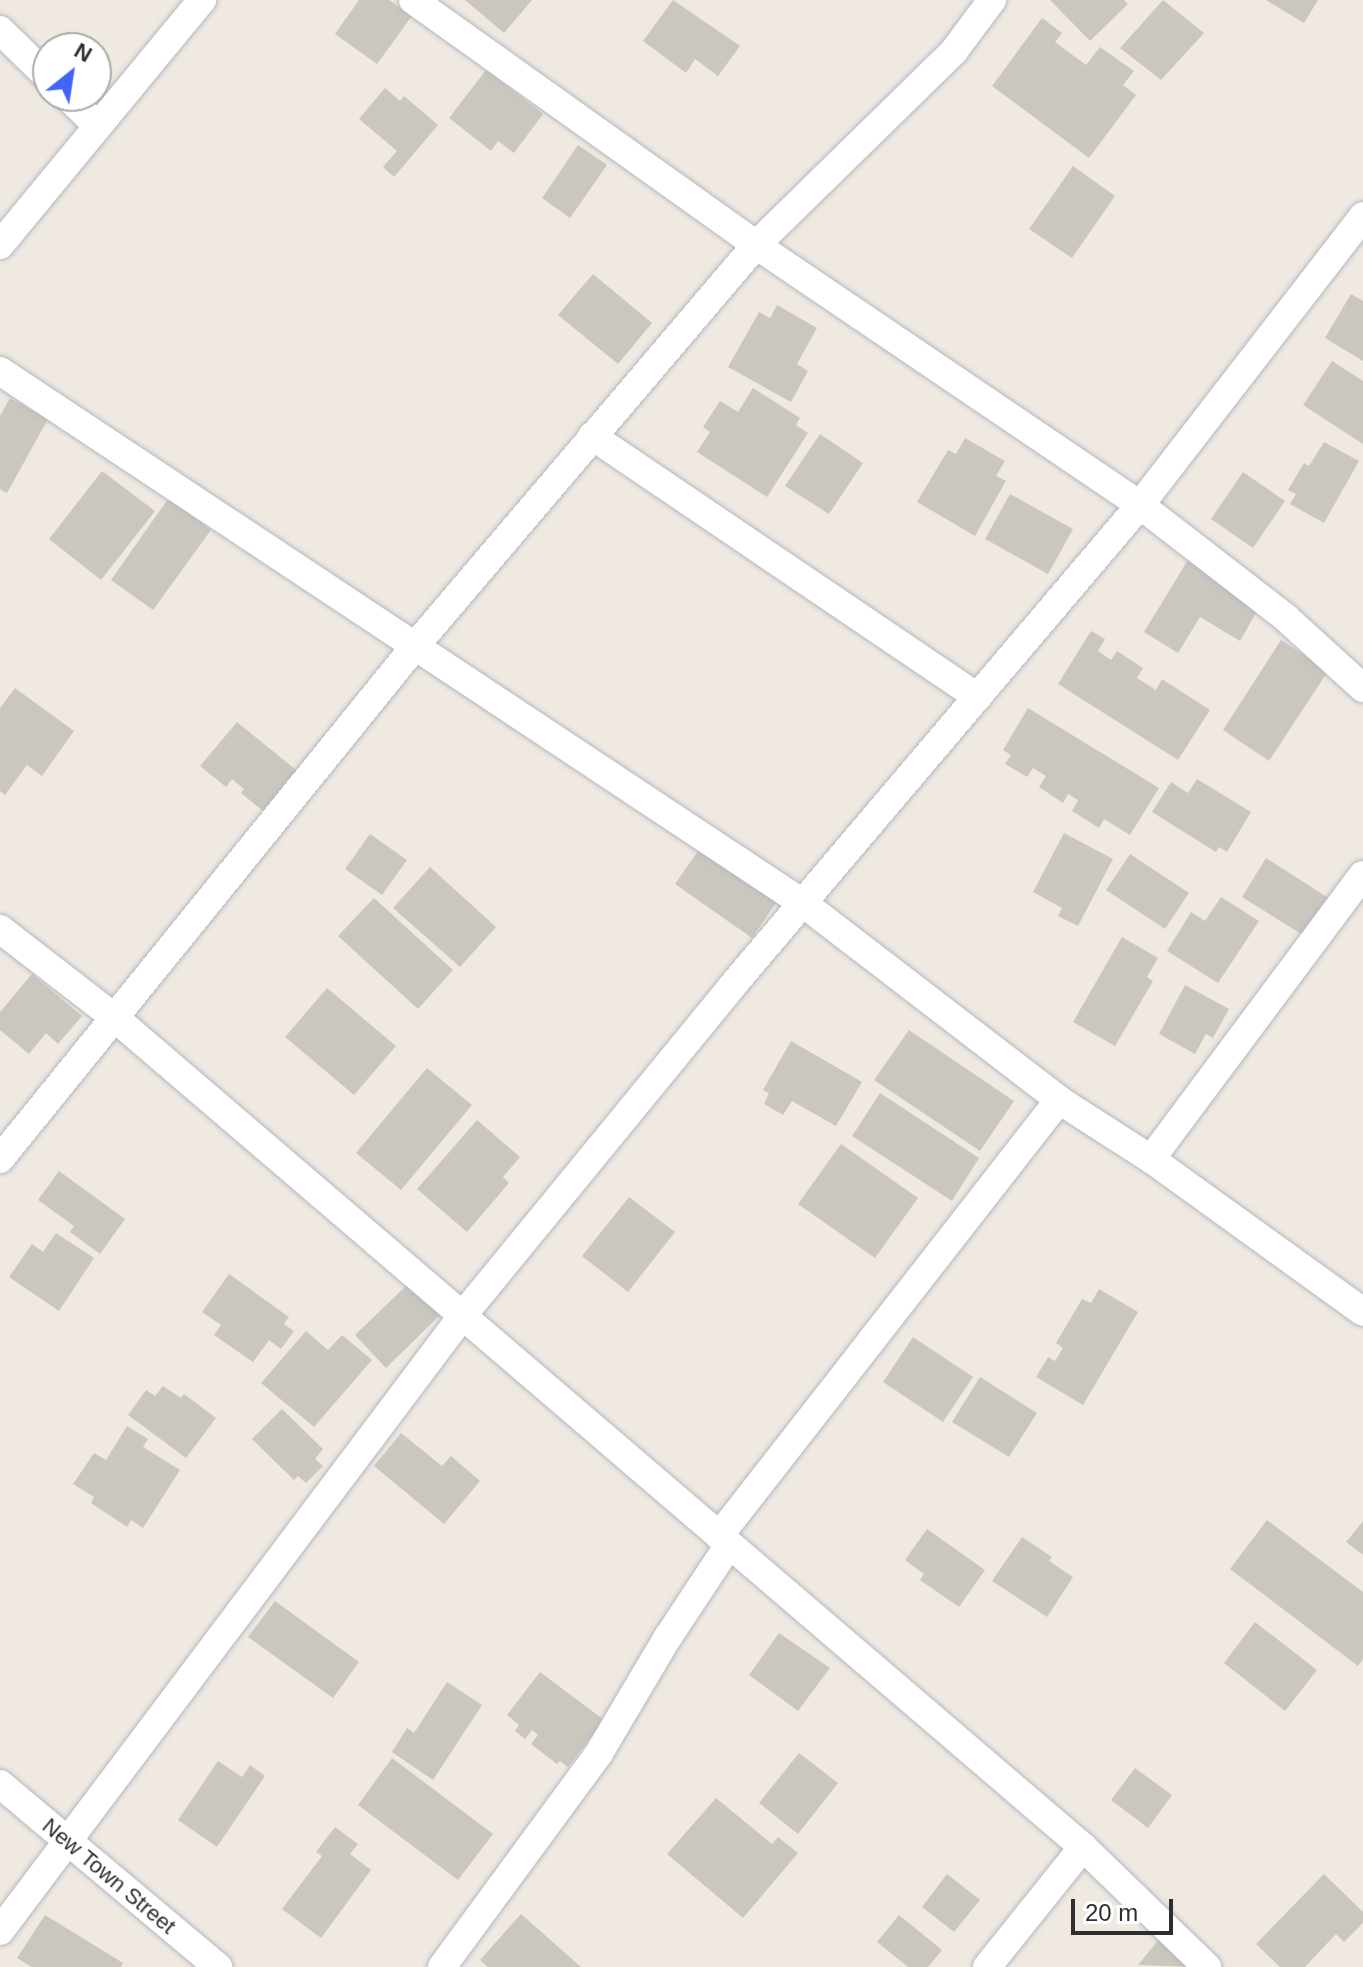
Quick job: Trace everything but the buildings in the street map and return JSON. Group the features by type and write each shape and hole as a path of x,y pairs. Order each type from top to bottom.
{"street":[{"path":"0,245 202,0"},
{"path":"413,0 756,245 1140,505 1286,618 1363,688"},
{"path":"0,1159 416,645 592,436 756,245 954,51 992,0"},
{"path":"0,30 32,61"},
{"path":"84,112 98,126"},
{"path":"0,1931 463,1315 1140,505 1363,216"},
{"path":"0,371 804,904 1059,1100 1151,1159 1363,1312"},
{"path":"592,436 978,697"},
{"path":"1151,1159 1363,875"},
{"path":"0,929 115,1018 1083,1847 1207,1967"},
{"path":"442,1967 599,1753 724,1541 1059,1100"},
{"name":"New Town Street","path":"0,1784 218,1967"},
{"path":"987,1967 1083,1847"}]}
